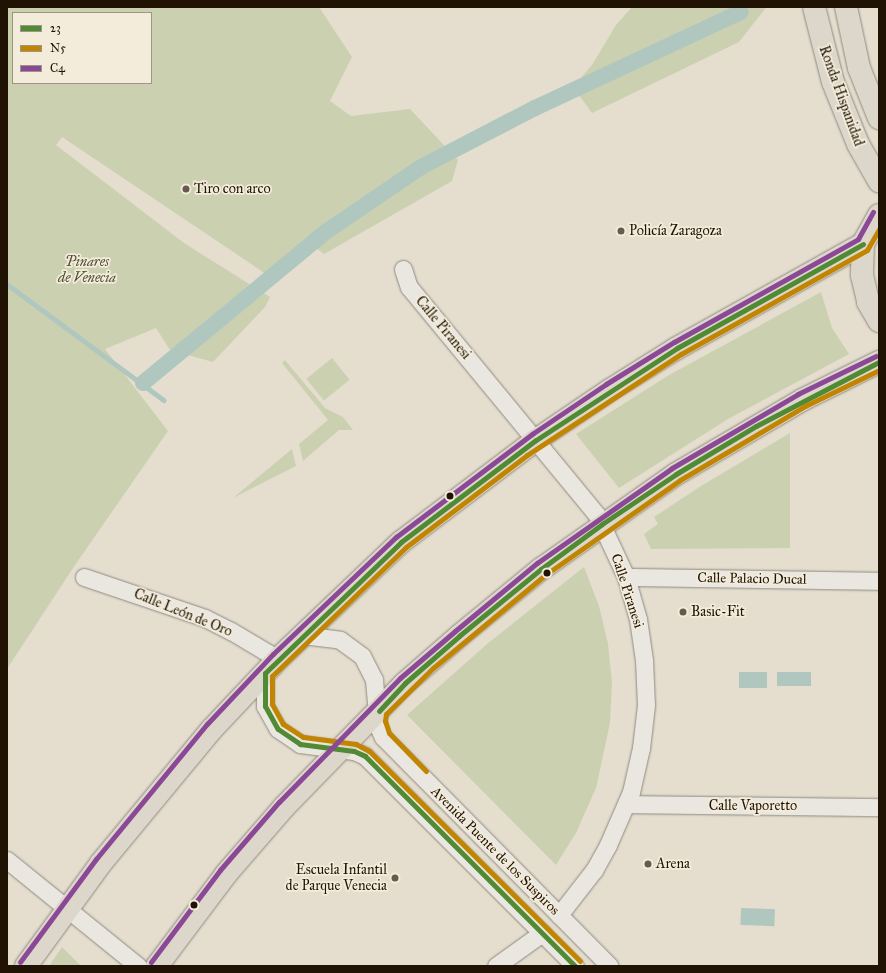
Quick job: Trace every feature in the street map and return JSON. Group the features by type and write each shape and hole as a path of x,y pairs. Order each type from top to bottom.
{"main road":[{"name":"Ronda Hispanidad","path":"814,7 833,82 858,144 879,181"},
{"name":"Ronda Hispanidad","path":"846,7 860,68 879,118"},
{"path":"879,215 863,244 862,275 864,288 879,321"},
{"path":"26,966 66,908 164,785 302,635 401,542 536,440 677,348 863,244"},
{"path":"157,966 226,874 337,750 379,711 406,683 459,636 524,583 602,524 676,474 756,426 879,362"}],"street":[{"name":"Calle Piranesi","path":"403,269 409,287 536,440 602,524 626,577 641,634 646,683 641,748 627,804 608,845 594,870 559,915"},
{"name":"Calle León de Oro","path":"84,577 205,618 232,631 272,666"},
{"name":"Calle Palacio Ducal","path":"626,577 879,581"},
{"path":"302,635 331,637 356,650 371,672 379,711"},
{"path":"272,666 265,706 278,729 300,744 337,750"},
{"name":"Avenida Puente de los Suspiros","path":"379,711 378,726 383,737 610,966"},
{"name":"Avenida Puente de los Suspiros","path":"337,750 354,751 365,756 575,966"},
{"name":"Calle Vaporetto","path":"627,804 879,807"},
{"path":"7,860 138,966"},
{"path":"496,966 542,933"}],"green space":[{"name":"Pinares de Venecia","path":"7,7 319,7 352,57 330,101 351,116 410,109 458,160 452,181 324,254 307,241 278,282 62,137 56,145 184,243 270,297 265,307 213,362 170,350 156,328 105,349 168,431 73,568 7,669"},
{"path":"632,7 765,7 765,9 739,42 592,113 573,87 592,65 616,25"},
{"path":"821,292 832,328 849,354 728,419 619,488 576,434 669,375"},
{"path":"332,358 350,380 324,401 306,379"},
{"path":"285,360 325,408 343,417 353,430 339,430 303,461 299,444 328,420 282,363"},
{"path":"790,433 790,548 651,549 644,534 658,524 654,517 701,486"},
{"path":"292,449 296,466 233,498"},
{"path":"584,567 599,606 608,644 612,682 610,723 596,788 576,833 556,865 407,715 487,644"},
{"path":"62,947 81,966 49,966"}],"water":[{"path":"739,672 767,672 767,688 739,688"},
{"path":"777,672 811,672 811,686 777,686"},
{"path":"741,908 775,909 774,926 740,925"}],"waterway":[{"path":"143,383 327,231 421,167 535,108 741,12"},
{"path":"7,284 164,400"}],"transit line":[{"name":"C4","path":"20,962 96,859 207,724 273,654 396,537 532,434 606,384 674,342 858,239 873,212"},
{"name":"N5","path":"580,961 369,751 356,744 303,737 283,724 272,704 272,676 406,547 527,455 681,354 867,250 879,229"},
{"name":"23","path":"265,673 401,542 536,440 677,348 863,244"},
{"name":"C4","path":"151,962 220,870 279,802 400,678 455,631 537,563 672,468 798,394 876,356"},
{"name":"23","path":"379,711 405,683 459,636 541,569 602,524 676,474 756,426 879,362"},
{"name":"N5","path":"426,771 389,733 385,721 386,714 433,668 545,575 680,480 805,406 879,370"},
{"name":"23","path":"265,673 265,706 278,729 300,744 354,751 365,756 575,966"}],"place":[{"name":"Tiro con arco","path":"186,189"},
{"name":"Policía Zaragoza","path":"621,231"},
{"name":"Basic-Fit","path":"683,612"},
{"name":"Arena","path":"648,864"},
{"name":"Escuela Infantil de Parque Venecia","path":"395,878"}]}
